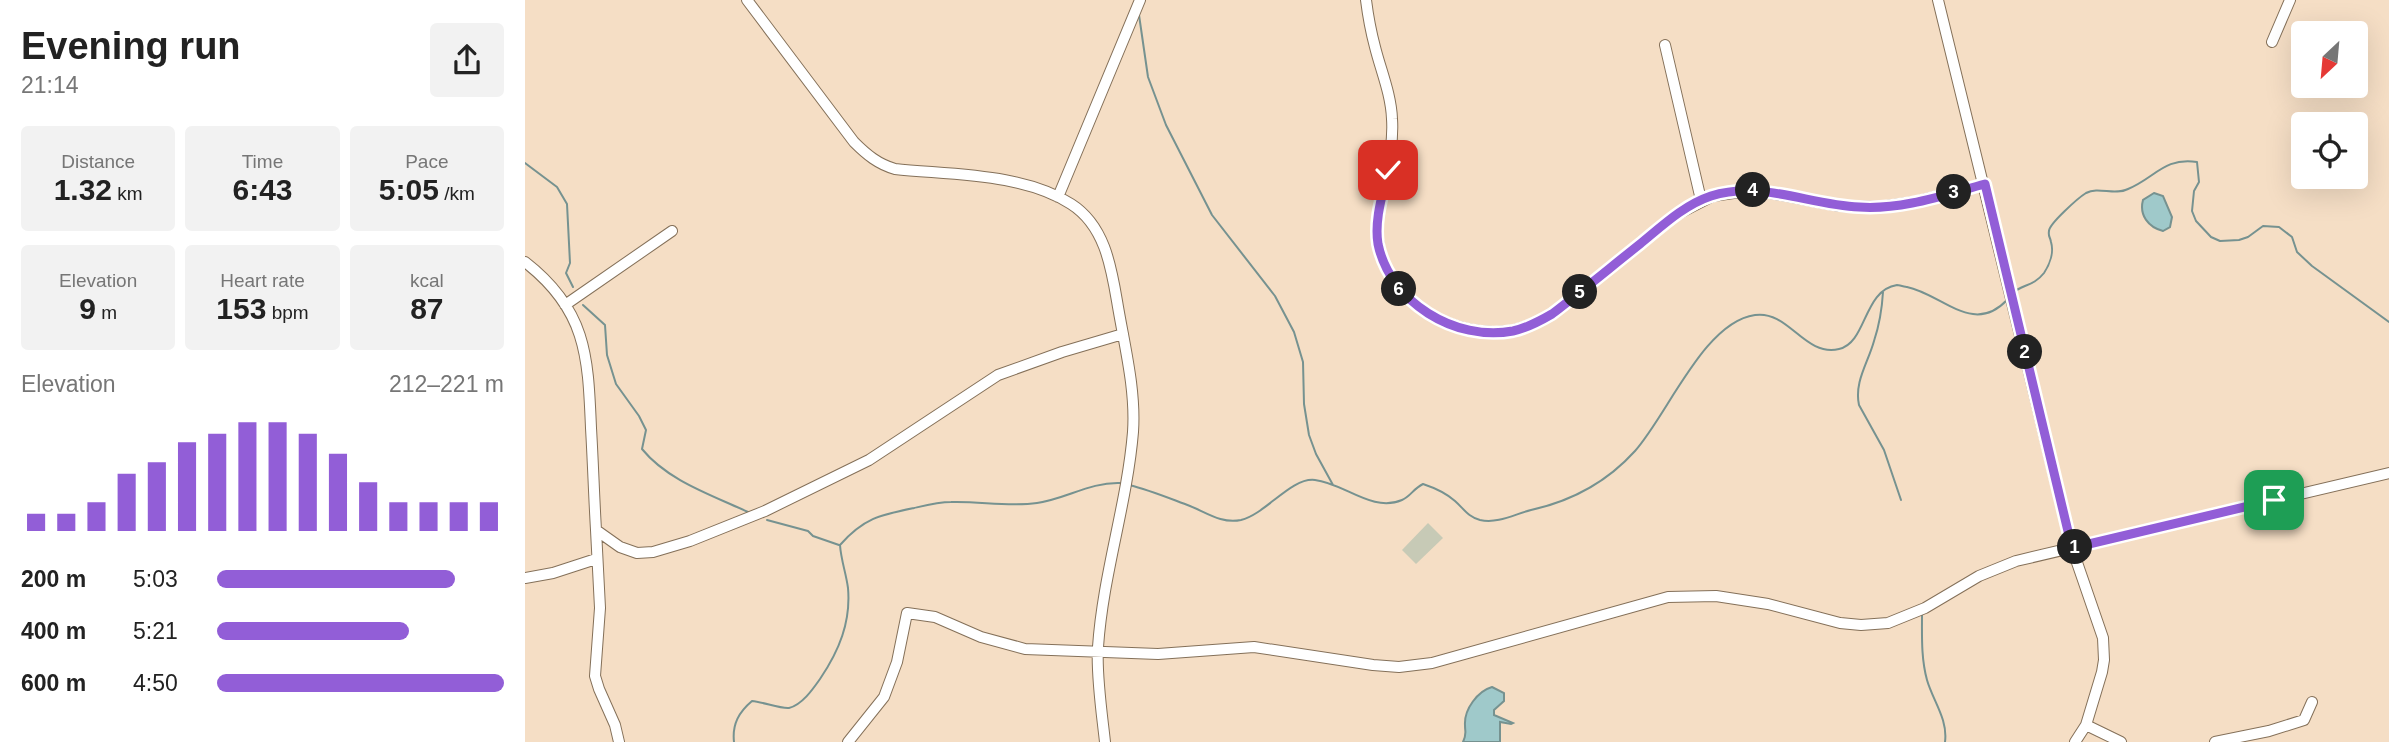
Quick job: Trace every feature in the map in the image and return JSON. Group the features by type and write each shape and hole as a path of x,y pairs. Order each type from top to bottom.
{"street":[{"path":"747,0 854,142 870,158 895,169 1011,181 1035,187 1058,197 1084,214 1102,240 1112,275 1123,334 1133,412 1133,433 1109,565 1098,650 1105,742"},
{"path":"1058,197 1140,0"},
{"path":"1366,0 1392,119 1391,154 1379,212 1378,241 1382,258 1389,275 1400,290 1427,313 1456,326 1486,332 1513,331 1533,324 1552,314 1676,215 1701,200 1727,192 1754,190 1840,206 1880,207 1915,202 1985,184"},
{"path":"1938,0 2072,548 2101,629 2105,648 2102,672 2086,725 2075,742"},
{"path":"2271,42 2290,0"},
{"path":"1665,45 1701,200"},
{"path":"565,305 672,231"},
{"path":"525,262 547,281 565,305 580,333 587,360 600,608 595,676 615,724 619,742"},
{"path":"596,530 620,547 637,553 653,552 690,541 765,511 869,460 998,375 1123,334"},
{"path":"848,742 884,696 897,662 907,613 935,617 981,637 1011,646 1039,650 1158,654 1254,647 1373,665 1415,666 1668,597 1689,595 1748,600 1840,623 1879,625 1896,621 1922,609 1999,567 2389,473"},
{"path":"525,578 553,573 596,559"},
{"path":"2215,742 2269,732 2304,720 2312,702"},
{"path":"2086,725 2121,742"}],"green space":[{"path":"1428,523 1443,538 1416,564 1402,550"}],"water":[{"path":"2154,193 2163,196 2172,217 2170,227 2163,231 2149,223 2142,211 2143,200"},
{"path":"1492,687 1504,693 1504,701 1494,710 1494,715 1513,723 1500,722 1500,742 1463,742 1469,707 1482,692"}],"waterway":[{"path":"1139,15 1148,77 1166,125 1212,215 1275,296 1294,332 1303,362 1304,404 1309,435 1333,485"},
{"path":"2013,293 2036,281 2044,273 2052,254 2050,228 2086,193 2096,190 2123,191 2168,165 2186,161 2197,162 2199,182 2194,191 2192,211 2196,221 2211,237 2220,241 2239,240 2263,226 2279,227 2292,237 2297,252 2312,266 2389,322"},
{"path":"525,163 557,187 567,204 570,263 566,273 573,287"},
{"path":"1129,485 1215,517 1234,521 1260,511 1297,484 1306,481 1326,482 1380,503 1402,500 1423,484 1448,496 1476,519 1500,520 1575,496 1613,472 1648,435 1703,351 1719,334 1737,321 1755,315 1767,315 1827,350 1848,345 1878,296 1897,285 1920,291 1970,314 1994,310 2007,300"},
{"path":"1883,292 1877,329 1860,380 1858,397 1859,405 1884,450 1901,500"},
{"path":"583,305 605,325 607,355 616,384 646,430 642,449 677,479 748,512"},
{"path":"734,742 737,719 752,701 786,708 794,706 811,692 827,668 838,647 848,613 848,588 840,545 865,523 891,513 937,503 1037,503 1098,485 1120,483"},
{"path":"767,520 808,531 813,536 839,545"},
{"path":"1922,614 1925,672 1942,718 1945,742"}],"route":[{"path":"1388,170 1377,228 1382,258 1389,275 1413,303 1427,313 1456,326 1486,332 1513,331 1552,314 1676,215 1713,196 1754,190 1860,208 1898,206 1985,184 2072,548 2274,500"}]}
